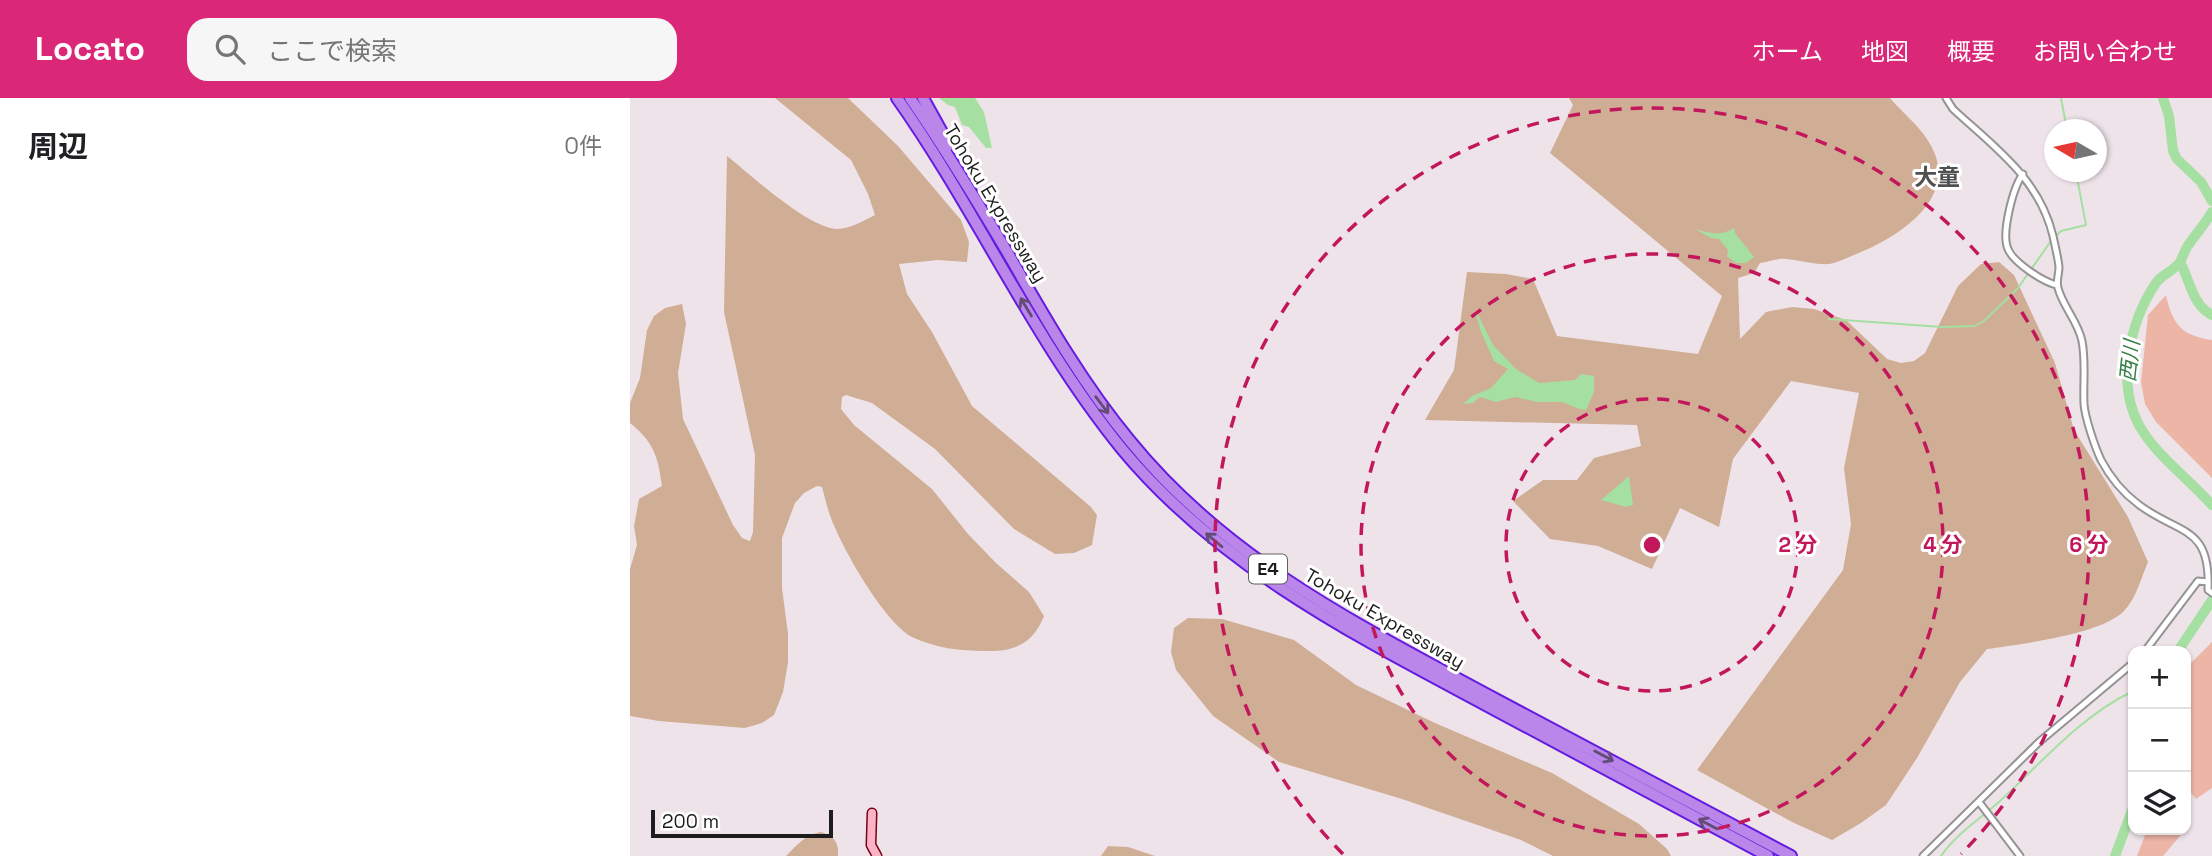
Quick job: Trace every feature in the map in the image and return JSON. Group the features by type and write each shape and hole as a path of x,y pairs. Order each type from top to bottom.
{"highway":[{"name":"Tohoku Expressway","path":"897,98 946,172 1075,386 1142,471 1201,529 1258,574 1347,631 1768,856"},
{"name":"Tohoku Expressway","path":"910,98 1005,248 1080,374 1130,441 1182,497 1264,567 1303,593 1367,630 1791,856"},
{"path":"923,98 985,205 1005,248"}],"street":[{"path":"1945,98 1953,109 2023,174 2040,202 2052,234 2059,269 2057,285 2082,340 2085,367 2084,407 2100,457 2115,484 2140,506 2186,530 2196,539 2205,554 2208,590 2211,593"},
{"path":"2023,174 2016,184 2011,202 2006,244 2009,253 2034,274 2043,281 2057,285"},
{"path":"2150,646 2197,581 2208,582"},
{"path":"1923,856 2070,714 2128,667"},
{"path":"1979,802 2020,856"},
{"path":"872,814 871,845 877,856"}],"shaded area":[{"path":"775,98 848,98 898,146 961,220 969,242 967,262 938,260 899,264 907,294 932,332 972,406 1097,515 1092,545 1074,553 1055,554 1014,529 935,449 872,403 846,395 842,397 841,409 854,425 932,489 968,534 1029,592 1044,616 1039,626 1028,640 1014,648 995,651 948,648 912,637 889,616 865,583 836,531 822,487 817,486 804,493 795,503 782,538 782,588 788,634 788,662 783,692 774,715 762,723 745,728 630,716 630,569 637,545 634,526 639,499 662,486 659,467 650,444 630,423 630,403 640,378 647,330 654,316 665,308 682,304 686,324 678,373 683,419 733,525 742,538 750,541 753,532 755,455 724,312 727,156 796,211 826,227 847,228 875,215 851,160"},
{"path":"939,98 975,98 984,112 992,148 986,148 969,127 962,125 955,107"},
{"path":"1569,98 1890,98 1922,132 1936,157 1938,175 1935,191 1927,206 1901,230 1838,262 1824,264 1776,260 1760,263 1754,273 1738,278 1740,339 1766,312 1792,307 1814,309 1846,320 1887,359 1901,363 1914,361 1925,353 1958,286 1981,264 1999,262 2014,275 2055,363 2074,430 2128,517 2148,562 2132,601 2113,619 2059,637 1987,649 1960,682 1917,758 1886,805 1832,840 1792,822 1697,770 1843,570 1851,524 1844,468 1859,393 1791,381 1733,459 1719,527 1680,508 1652,569 1598,546 1550,539 1513,501 1543,480 1577,480 1594,458 1641,446 1637,425 1425,420 1454,370 1467,272 1506,274 1533,279 1557,336 1698,354 1722,296 1550,153 1573,105"},
{"path":"1734,228 1754,257 1746,263 1736,263 1727,256 1728,250 1719,239 1711,238 1695,229 1719,233"},
{"path":"2166,295 2175,321 2180,327 2193,335 2212,340 2212,478 2156,422 2145,404 2141,382 2148,315"},
{"path":"1474,307 1493,345 1516,369 1539,383 1575,380 1581,374 1594,376 1594,392 1586,410 1562,402 1537,402 1515,397 1496,402 1480,397 1473,403 1463,404 1472,396 1491,388 1508,369 1494,361 1481,332"},
{"path":"1629,476 1633,505 1626,507 1601,500"},
{"path":"1188,618 1222,619 1294,640 1356,685 1435,723 1552,773 1639,824 1667,849 1671,856 1553,856 1521,840 1402,799 1279,762 1213,716 1176,670 1171,652 1174,628"},
{"path":"2212,642 2212,788 2196,799 2191,793 2191,663"},
{"path":"821,832 835,840 838,856 786,856 806,838"},
{"path":"2145,835 2181,835 2163,856 2137,856"},
{"path":"1108,846 1128,847 1155,856 1101,856"}],"waterway":[{"path":"2061,98 2065,119"},
{"name":"西川","path":"2163,98 2169,116 2173,151 2177,159 2201,182 2212,201"},
{"path":"2055,237 2061,231 2086,225 2078,182"},
{"name":"西川","path":"2212,212 2187,247 2180,262 2159,280 2146,300 2133,334 2127,380 2130,403 2148,440 2212,505"},
{"path":"1829,319 1942,327 1975,326 1984,321 2018,288 2051,241"},
{"path":"2180,262 2196,299 2205,311 2212,315"},
{"name":"西川","path":"2181,646 2212,600"},
{"path":"1941,856 1961,833 2000,801 2079,727 2128,694"},
{"name":"西川","path":"2115,856 2128,821"}],"district":[{"name":"大童","path":"1937,177"}]}
